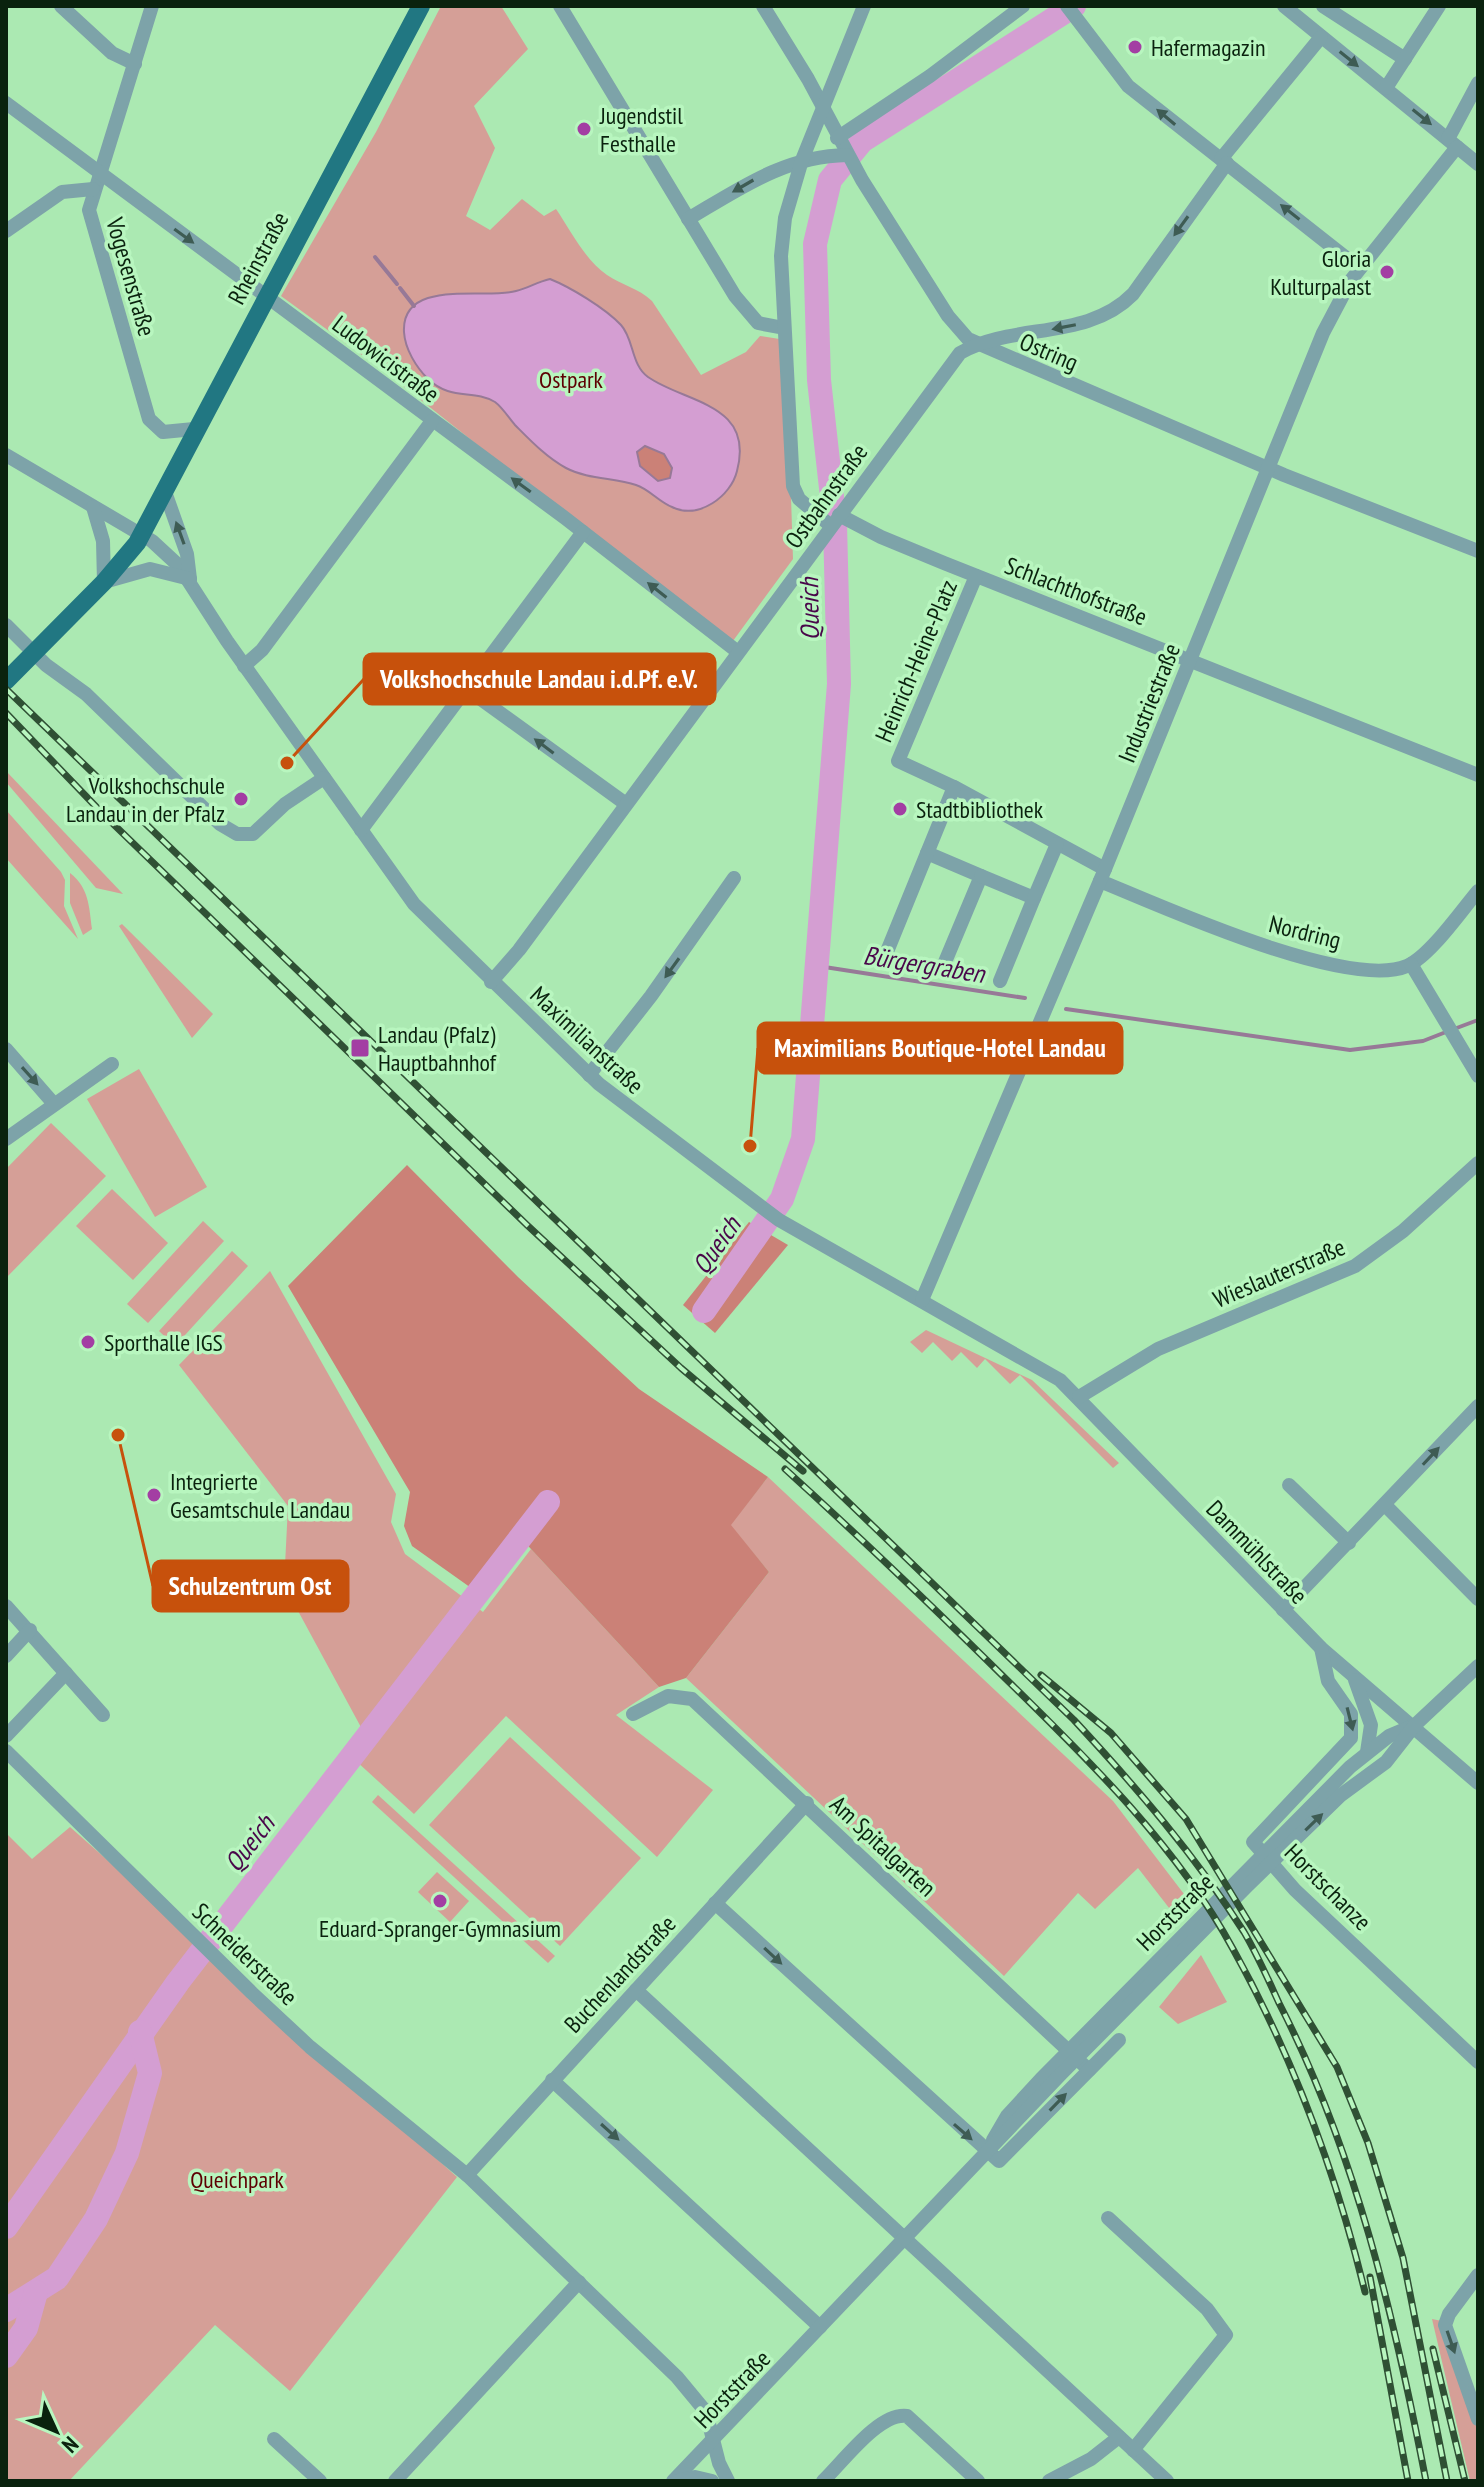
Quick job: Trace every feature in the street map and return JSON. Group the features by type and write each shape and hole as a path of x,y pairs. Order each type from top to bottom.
{"main road":[{"name":"Rheinstraße","path":"6,681 104,582 141,534 421,6"}],"street":[{"path":"61,6 112,53 135,64"},
{"name":"Vogesenstraße","path":"152,6 93,189 91,221 153,425 163,432 194,429"},
{"path":"560,6 688,219 753,319 764,326 784,328"},
{"name":"Ostring","path":"763,6 842,147 948,316 957,329 978,345 1268,468 1477,549"},
{"name":"Schlachthofstraße","path":"864,6 802,160 787,203 783,233 784,328 793,486 799,499 835,521 1478,775"},
{"path":"688,219 768,172 842,147 1023,6"},
{"path":"1067,6 1119,78 1359,268"},
{"path":"1284,6 1478,164"},
{"path":"1306,24 1321,6 1405,59"},
{"path":"1386,88 1439,6"},
{"name":"Ostbahnstraße","path":"491,982 519,950 957,357 978,345 1088,322 1119,306 1141,283 1224,161 1321,37"},
{"name":"Industriestraße","path":"922,1300 1103,875 1323,333 1359,268 1452,143 1478,83"},
{"name":"Ludowicistraße","path":"6,103 583,532 738,652"},
{"path":"6,231 62,192 93,189"},
{"path":"244,666 262,650 432,421"},
{"name":"Maximilianstraße","path":"6,455 141,534 166,552 190,579 244,666 414,904 589,1075 755,1205 799,1233 1032,1362 1079,1397"},
{"name":"Maximilianstraße","path":"164,489 187,554 190,579"},
{"path":"93,507 103,541 104,582 150,569 190,579"},
{"path":"361,830 583,532"},
{"name":"Heinrich-Heine-Platz","path":"954,787 898,761 976,576"},
{"path":"6,625 46,665 79,688 220,824 237,834 256,832 285,804 324,778"},
{"path":"467,689 626,804"},
{"path":"886,954 954,787"},
{"name":"Nordring","path":"954,787 1057,844 1103,875 1294,956 1388,970 1411,964"},
{"path":"1000,981 1057,844"},
{"path":"927,853 1034,898"},
{"path":"945,962 981,876"},
{"path":"589,1075 632,1022 734,878"},
{"path":"1478,891 1411,964 1478,1076"},
{"path":"6,1049 54,1104"},
{"path":"6,1139 112,1064"},
{"name":"Wieslauterstraße","path":"1079,1397 1158,1349 1355,1266 1403,1231 1478,1163"},
{"name":"Dammühlstraße","path":"1079,1397 1321,1648 1355,1679 1415,1725 1478,1783"},
{"path":"1283,1610 1476,1413"},
{"path":"1289,1485 1349,1543"},
{"path":"1385,1505 1478,1599"},
{"path":"6,1606 103,1715"},
{"path":"6,1656 30,1630"},
{"name":"Horstschanze","path":"1321,1648 1328,1681 1351,1714 1354,1730 1347,1746 1253,1842 1283,1875 1478,2062"},
{"name":"Horststraße","path":"1336,1790 1386,1762 1415,1725 1478,1666"},
{"path":"6,1736 66,1673"},
{"path":"1355,1679 1370,1717 1367,1752"},
{"name":"Am Spitalgarten","path":"633,1714 668,1696 692,1699 807,1803 1089,2070"},
{"name":"Horststraße","path":"675,2481 986,2152 1007,2116 1057,2070 1336,1790 1367,1752 1389,1736 1415,1725"},
{"name":"Schneiderstraße","path":"6,1751 310,2047 467,2175 695,2397 709,2419 719,2463 728,2481"},
{"name":"Buchenlandstraße","path":"467,2175 807,1803"},
{"path":"715,1903 999,2161 1119,2040"},
{"path":"636,1990 1167,2481"},
{"path":"552,2080 820,2327"},
{"path":"1108,2218 1207,2309 1226,2335 1133,2450"},
{"path":"1478,2275 1449,2314 1445,2325 1478,2419"},
{"path":"395,2481 579,2282"},
{"path":"823,2481 878,2426 899,2415 907,2416 978,2481"},
{"path":"1049,2481 1091,2459 1119,2437"},
{"path":"274,2439 320,2481"},
{"path":"675,2481 695,2477 712,2481"}],"green space":[{"name":"Ostpark","path":"441,6 501,6 528,49 474,106 495,148 466,216 490,230 522,199 544,216 556,209 599,269 652,301 701,375 746,352 760,336 786,340 793,559 730,645 388,374 281,296 376,132"},
{"path":"6,771 123,894 96,888 6,782"},
{"path":"6,810 61,872 65,880 64,906 78,939 6,858"},
{"path":"70,873 85,891 89,905 92,929 83,935 70,903"},
{"path":"122,924 213,1014 192,1038 119,926"},
{"path":"139,1069 207,1187 155,1217 87,1099"},
{"path":"51,1123 106,1176 6,1278 6,1169"},
{"path":"112,1189 168,1243 133,1280 76,1226"},
{"path":"203,1221 224,1241 148,1323 127,1304"},
{"path":"232,1251 248,1266 175,1346 159,1331"},
{"path":"270,1271 396,1494 391,1522 405,1554 483,1612 531,1549 659,1687 616,1715 713,1790 657,1857 506,1716 414,1814 355,1760 369,1742 284,1585 288,1506 179,1365"},
{"path":"926,1330 1032,1380 1119,1463 1113,1468 1020,1375 1010,1384 985,1359 977,1368 961,1352 952,1361 933,1342 922,1353 910,1342"},
{"path":"768,1477 1113,1801 1187,1898 1173,1913 1138,1868 1095,1909 1078,1893 1004,1976 686,1678 769,1572 730,1525"},
{"path":"510,1737 641,1858 560,1946 429,1825"},
{"path":"378,1795 555,1956 548,1963 372,1802"},
{"name":"Queichpark","path":"70,1827 457,2177 290,2391 215,2325 69,2481 6,2481 6,1833 32,1859"},
{"path":"437,1872 469,1901 450,1922 418,1892"},
{"path":"1201,1955 1227,2002 1178,2024 1159,2007"},
{"path":"1432,2319 1442,2321 1478,2423 1478,2481 1470,2481"}],"shaded area":[{"path":"550,279 597,305 621,325 638,366 648,377 713,408 727,418 736,431 740,449 734,480 721,497 703,508 682,510 667,505 636,485 574,472 539,448 495,402 445,390 428,379 415,363 406,345 404,332 407,315 416,304 430,297 448,294 516,291","holes":["645,446 664,454 672,468 670,478 658,481 640,466 637,452"]},
{"path":"645,446 664,453 672,468 670,478 658,481 640,466 637,452"},
{"path":"407,1165 518,1277 639,1389 768,1477 731,1525 769,1572 686,1678 659,1687 518,1535 474,1590 412,1546 404,1526 410,1492 288,1286"},
{"path":"749,1222 788,1245 715,1333 683,1305"}],"waterway":[{"name":"Queich","path":"704,1311 782,1199 803,1139 839,684 835,524 819,380 815,244 830,180 862,141 1074,6"},
{"path":"375,257 397,284"},
{"path":"400,288 414,306"},
{"name":"Bürgergraben","path":"818,966 1025,998"},
{"path":"1066,1009 1350,1050 1423,1041 1446,1032"},
{"path":"1454,1029 1478,1020"},
{"name":"Queich","path":"6,2227 178,1982 548,1502"},
{"path":"6,2310 57,2278 96,2219 127,2153 150,2073 140,2032"},
{"path":"6,2356 26,2328 36,2292"}],"railway":[{"path":"6,689 1074,1720 1185,1849 1249,1940 1330,2118 1351,2177 1386,2297 1426,2481"},
{"path":"6,713 105,816 527,1225 681,1368 803,1471"},
{"path":"785,1469 1070,1742 1131,1807 1186,1876 1233,1949 1275,2031 1311,2116 1341,2203 1365,2292"},
{"path":"1041,1675 1111,1733 1186,1819 1337,2067 1368,2143 1403,2258 1447,2481"},
{"path":"1370,2277 1408,2481"},
{"path":"1433,2349 1465,2481"}],"place":[{"name":"Hafermagazin","path":"1135,47"},
{"name":"Jugendstil Festhalle","path":"584,129"},
{"name":"Gloria Kulturpalast","path":"1387,272"},
{"name":"Volkshochschule Landau i.d.Pf. e.V.","path":"287,763"},
{"name":"Volkshochschule Landau in der Pfalz","path":"241,799"},
{"name":"Stadtbibliothek","path":"900,809"},
{"name":"Landau (Pfalz) Hauptbahnhof","path":"360,1048"},
{"name":"Maximilians Boutique-Hotel Landau","path":"750,1146"},
{"name":"Sporthalle IGS","path":"88,1342"},
{"name":"Schulzentrum Ost","path":"118,1435"},
{"name":"Integrierte Gesamtschule Landau","path":"154,1495"},
{"name":"Eduard-Spranger-Gymnasium","path":"440,1901"}]}
